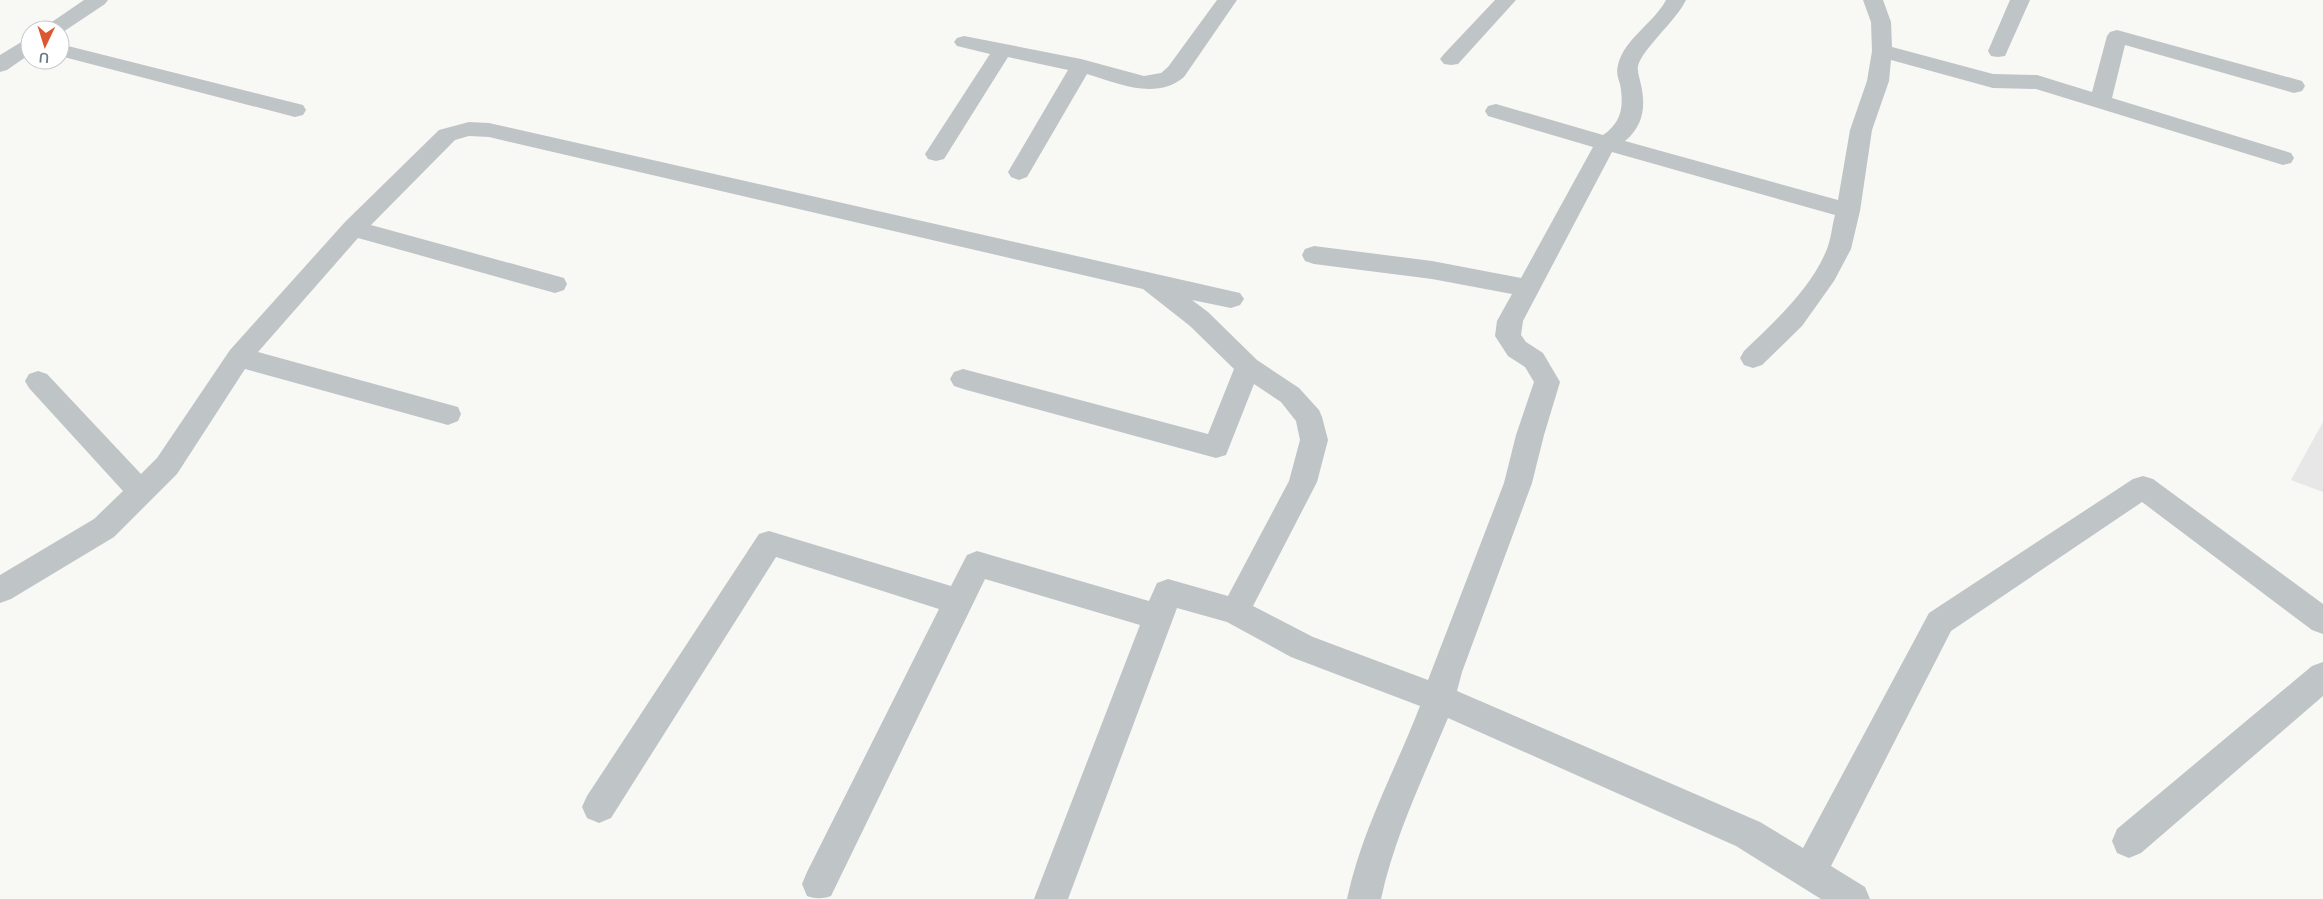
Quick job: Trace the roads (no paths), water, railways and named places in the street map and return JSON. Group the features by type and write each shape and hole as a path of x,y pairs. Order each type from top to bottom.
{"street":[{"path":"68,20 98,0"},
{"path":"964,42 1081,66 1144,83 1168,79 1176,72 1228,0"},
{"path":"1451,59 1506,0"},
{"path":"1364,899 1369,872 1397,795 1440,699 1446,672 1518,483 1530,435 1547,382 1534,360 1517,349 1508,336 1510,320 1606,143 1627,128 1633,100 1627,75 1629,63 1644,39 1662,23 1676,0"},
{"path":"1753,358 1792,318 1825,275 1839,249 1848,211 1861,130 1878,81 1882,51 1881,22 1873,0"},
{"path":"1998,51 2020,0"},
{"path":"2100,101 2116,36 2294,86"},
{"path":"936,154 1002,51"},
{"path":"1882,51 1993,81 2037,82 2283,158"},
{"path":"2,62 20,52"},
{"path":"70,53 295,110"},
{"path":"1019,172 1081,66"},
{"path":"1496,111 1848,211"},
{"path":"0,590 104,528 141,492 167,466 238,357 353,228 447,135 468,130 489,130 1231,299"},
{"path":"353,228 555,284"},
{"path":"1314,256 1432,270 1528,288"},
{"path":"1150,282 1199,319 1248,367 1290,395 1309,417 1314,440 1304,482 1235,611"},
{"path":"238,357 448,414"},
{"path":"963,379 1216,447 1248,367"},
{"path":"38,381 141,492"},
{"path":"1809,872 1940,622 2144,487 2323,621"},
{"path":"599,807 769,543 959,602"},
{"path":"819,884 977,564 1158,617"},
{"path":"1052,899 1168,592 1235,611 1302,647 1440,699 1748,834 1854,899"},
{"path":"2129,841 2323,676"}]}
